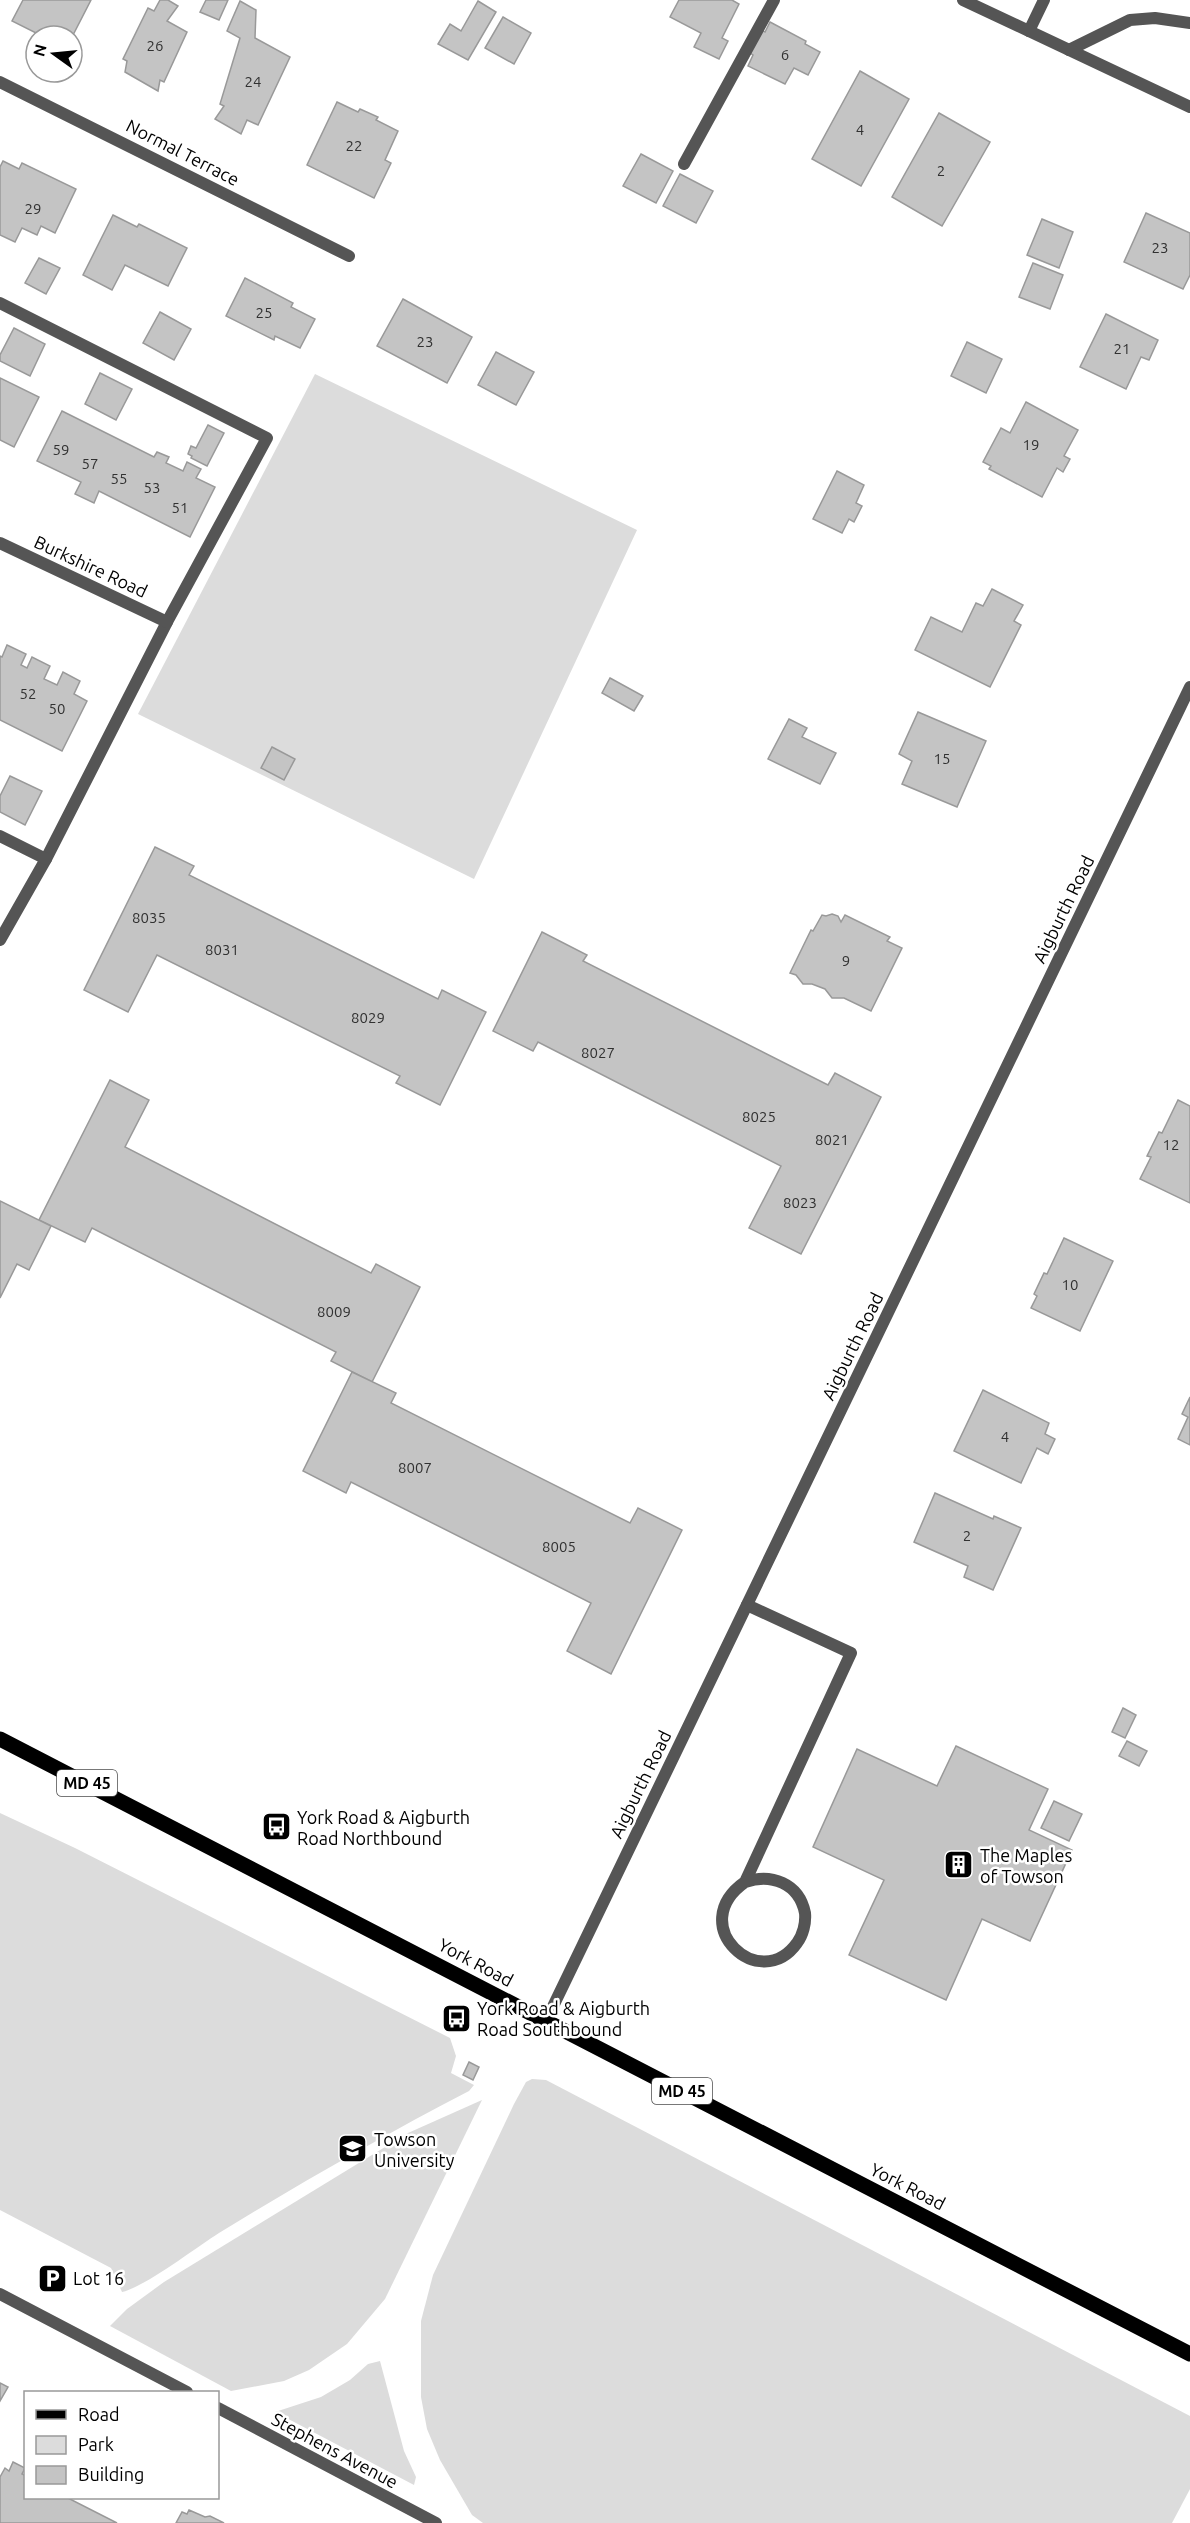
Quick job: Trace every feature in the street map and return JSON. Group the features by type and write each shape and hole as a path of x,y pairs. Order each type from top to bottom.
{"main road":[{"name":"York Road","path":"0,1739 1190,2354"}],"street":[{"path":"684,164 774,0"},
{"path":"963,0 1190,107"},
{"path":"1029,31 1044,0"},
{"path":"1069,50 1130,20 1155,18 1190,22"},
{"name":"Normal Terrace","path":"0,82 349,255"},
{"path":"0,303 267,438 167,622 46,859 0,940"},
{"name":"Burkshire Road","path":"0,543 167,622"},
{"name":"Aigburth Road","path":"546,2021 1190,687"},
{"path":"0,836 46,859"},
{"path":"745,1882 758,1877 784,1882 801,1901 805,1914 802,1934 791,1951 780,1958 766,1961 752,1960 729,1944 722,1930 725,1902 733,1890 745,1882 851,1653 747,1605"},
{"path":"0,2294 185,2391"},
{"name":"Stephens Avenue","path":"219,2409 436,2523"}],"green space":[{"path":"315,374 637,530 474,879 138,714"},
{"path":"0,1813 75,1848 450,2038 456,2056 451,2073 474,2085 469,2091 374,2142 250,2214 143,2283 122,2292 111,2268 0,2210"},
{"path":"532,2079 546,2080 1190,2416 1190,2489 1172,2523 483,2523 472,2515 440,2460 427,2429 421,2397 421,2321 433,2275 514,2104 526,2082"},
{"path":"482,2100 385,2299 347,2344 309,2370 284,2381 231,2391 110,2326 127,2309 164,2282 408,2133"},
{"path":"380,2361 404,2451 416,2477 414,2485 275,2412 321,2397 350,2380 368,2364"}],"building":[{"path":"23,0 91,0 79,24 24,24 24,27 12,21"},
{"path":"160,0 168,0 178,6 167,21 187,32 164,82 160,80 158,91 125,72 127,61 123,59 148,8 154,11"},
{"path":"206,0 228,0 219,20 200,12"},
{"path":"679,0 732,0 739,4 722,38 728,41 719,59 694,47 701,33 670,17"},
{"path":"240,1 256,10 255,38 290,57 258,125 247,120 241,134 215,119 224,106 220,104 240,38 227,31"},
{"path":"478,1 496,12 468,60 438,44 450,24 461,31"},
{"path":"503,17 531,33 514,64 485,48"},
{"path":"770,22 806,41 805,44 820,52 808,75 794,68 785,84 748,66 753,55 750,53 761,30 765,32"},
{"path":"860,71 909,99 861,186 812,159"},
{"path":"337,102 358,112 360,109 378,117 376,120 398,131 385,160 391,163 374,198 307,165"},
{"path":"939,113 990,142 942,226 892,197"},
{"path":"641,154 673,171 656,203 623,186"},
{"path":"3,161 19,169 22,163 76,189 55,233 41,226 37,235 22,228 15,242 0,235 0,167"},
{"path":"680,174 713,191 696,223 663,206"},
{"path":"1146,213 1190,233 1190,275 1183,289 1124,262"},
{"path":"113,215 137,227 139,224 187,248 168,286 125,265 112,290 83,275"},
{"path":"1042,219 1073,232 1059,268 1027,255"},
{"path":"39,258 60,268 46,294 25,283"},
{"path":"1033,263 1063,275 1050,309 1019,297"},
{"path":"245,278 293,303 291,307 315,319 300,348 275,336 274,340 226,316"},
{"path":"403,299 472,337 447,383 377,346"},
{"path":"160,312 191,329 174,360 143,343"},
{"path":"1106,314 1158,340 1149,360 1141,357 1126,389 1080,367"},
{"path":"14,328 45,344 30,376 0,361 0,355"},
{"path":"967,342 1002,359 986,393 951,376"},
{"path":"496,352 534,372 516,405 478,385"},
{"path":"100,373 132,389 116,420 85,404"},
{"path":"0,378 39,397 14,447 0,440"},
{"path":"1026,402 1078,430 1064,456 1070,459 1063,472 1057,468 1042,497 989,469 991,466 983,462 1001,428 1010,433"},
{"path":"62,411 154,457 157,452 169,457 166,463 183,471 187,462 201,469 196,478 215,487 190,537 99,491 94,503 75,494 81,482 37,461"},
{"path":"208,425 224,433 207,466 188,454 191,446 196,448"},
{"path":"837,471 864,485 856,503 862,506 854,522 849,519 842,533 813,519"},
{"path":"992,589 1023,605 1014,621 1021,625 990,687 915,650 931,617 962,632 976,603 983,606"},
{"path":"7,645 26,654 21,665 27,668 32,657 50,666 44,679 57,685 63,672 80,681 74,694 87,701 62,751 0,720 0,656 2,657"},
{"path":"610,678 643,696 634,711 602,693"},
{"path":"918,712 986,741 957,807 902,784 912,761 899,754"},
{"path":"789,719 807,728 802,737 836,753 820,784 768,759"},
{"path":"272,747 295,759 284,780 261,768"},
{"path":"10,776 42,791 25,825 0,812 0,796"},
{"path":"155,847 194,866 189,875 438,999 442,990 486,1012 440,1105 396,1083 400,1076 157,955 128,1012 84,990"},
{"path":"822,915 838,916 841,922 845,915 890,937 887,941 902,948 871,1011 844,998 832,998 825,989 812,984 803,984 796,975 790,973 811,930 813,931"},
{"path":"542,932 587,955 583,961 828,1085 835,1073 881,1097 801,1254 749,1228 781,1166 538,1042 533,1051 493,1031"},
{"path":"110,1080 149,1100 125,1147 371,1273 376,1264 420,1287 372,1382 331,1361 336,1352 92,1228 85,1242 39,1220"},
{"path":"1178,1100 1190,1106 1190,1203 1140,1179 1151,1157 1147,1156 1159,1132 1162,1133"},
{"path":"0,1201 51,1226 29,1270 17,1264 0,1298"},
{"path":"1064,1238 1113,1261 1080,1331 1031,1308 1037,1296 1034,1294 1044,1273 1047,1274"},
{"path":"352,1372 396,1393 391,1403 630,1523 638,1508 682,1530 611,1674 567,1651 591,1603 351,1482 346,1493 303,1471"},
{"path":"983,1390 1049,1423 1045,1434 1055,1439 1048,1454 1037,1448 1021,1483 954,1451"},
{"path":"1190,1397 1190,1445 1178,1439 1188,1417 1182,1414"},
{"path":"935,1493 993,1519 994,1516 1021,1528 993,1590 964,1577 968,1566 914,1542"},
{"path":"1123,1708 1136,1715 1125,1738 1112,1732"},
{"path":"1127,1741 1147,1751 1139,1766 1119,1756"},
{"name":"The Maples of Towson","path":"956,1746 1048,1789 1029,1830 1072,1850 1030,1941 982,1919 946,2000 849,1955 884,1880 813,1847 857,1749 937,1786"},
{"path":"1054,1801 1082,1814 1069,1841 1041,1828"},
{"path":"469,2062 479,2067 473,2080 463,2075"},
{"path":"0,2383 8,2387 0,2401"},
{"path":"13,2462 24,2468 22,2474 24,2475 24,2499 70,2499 117,2523 0,2523 0,2477 5,2468 9,2471"},
{"path":"189,2510 224,2523 176,2523 182,2512 187,2514"}],"place":[{"name":"York Road & Aigburth Road Northbound","path":"276,1827"},
{"name":"The Maples of Towson","path":"959,1865"},
{"name":"York Road & Aigburth Road Southbound","path":"456,2018"},
{"name":"Towson University","path":"353,2149"},
{"name":"Lot 16","path":"52,2278"}]}
